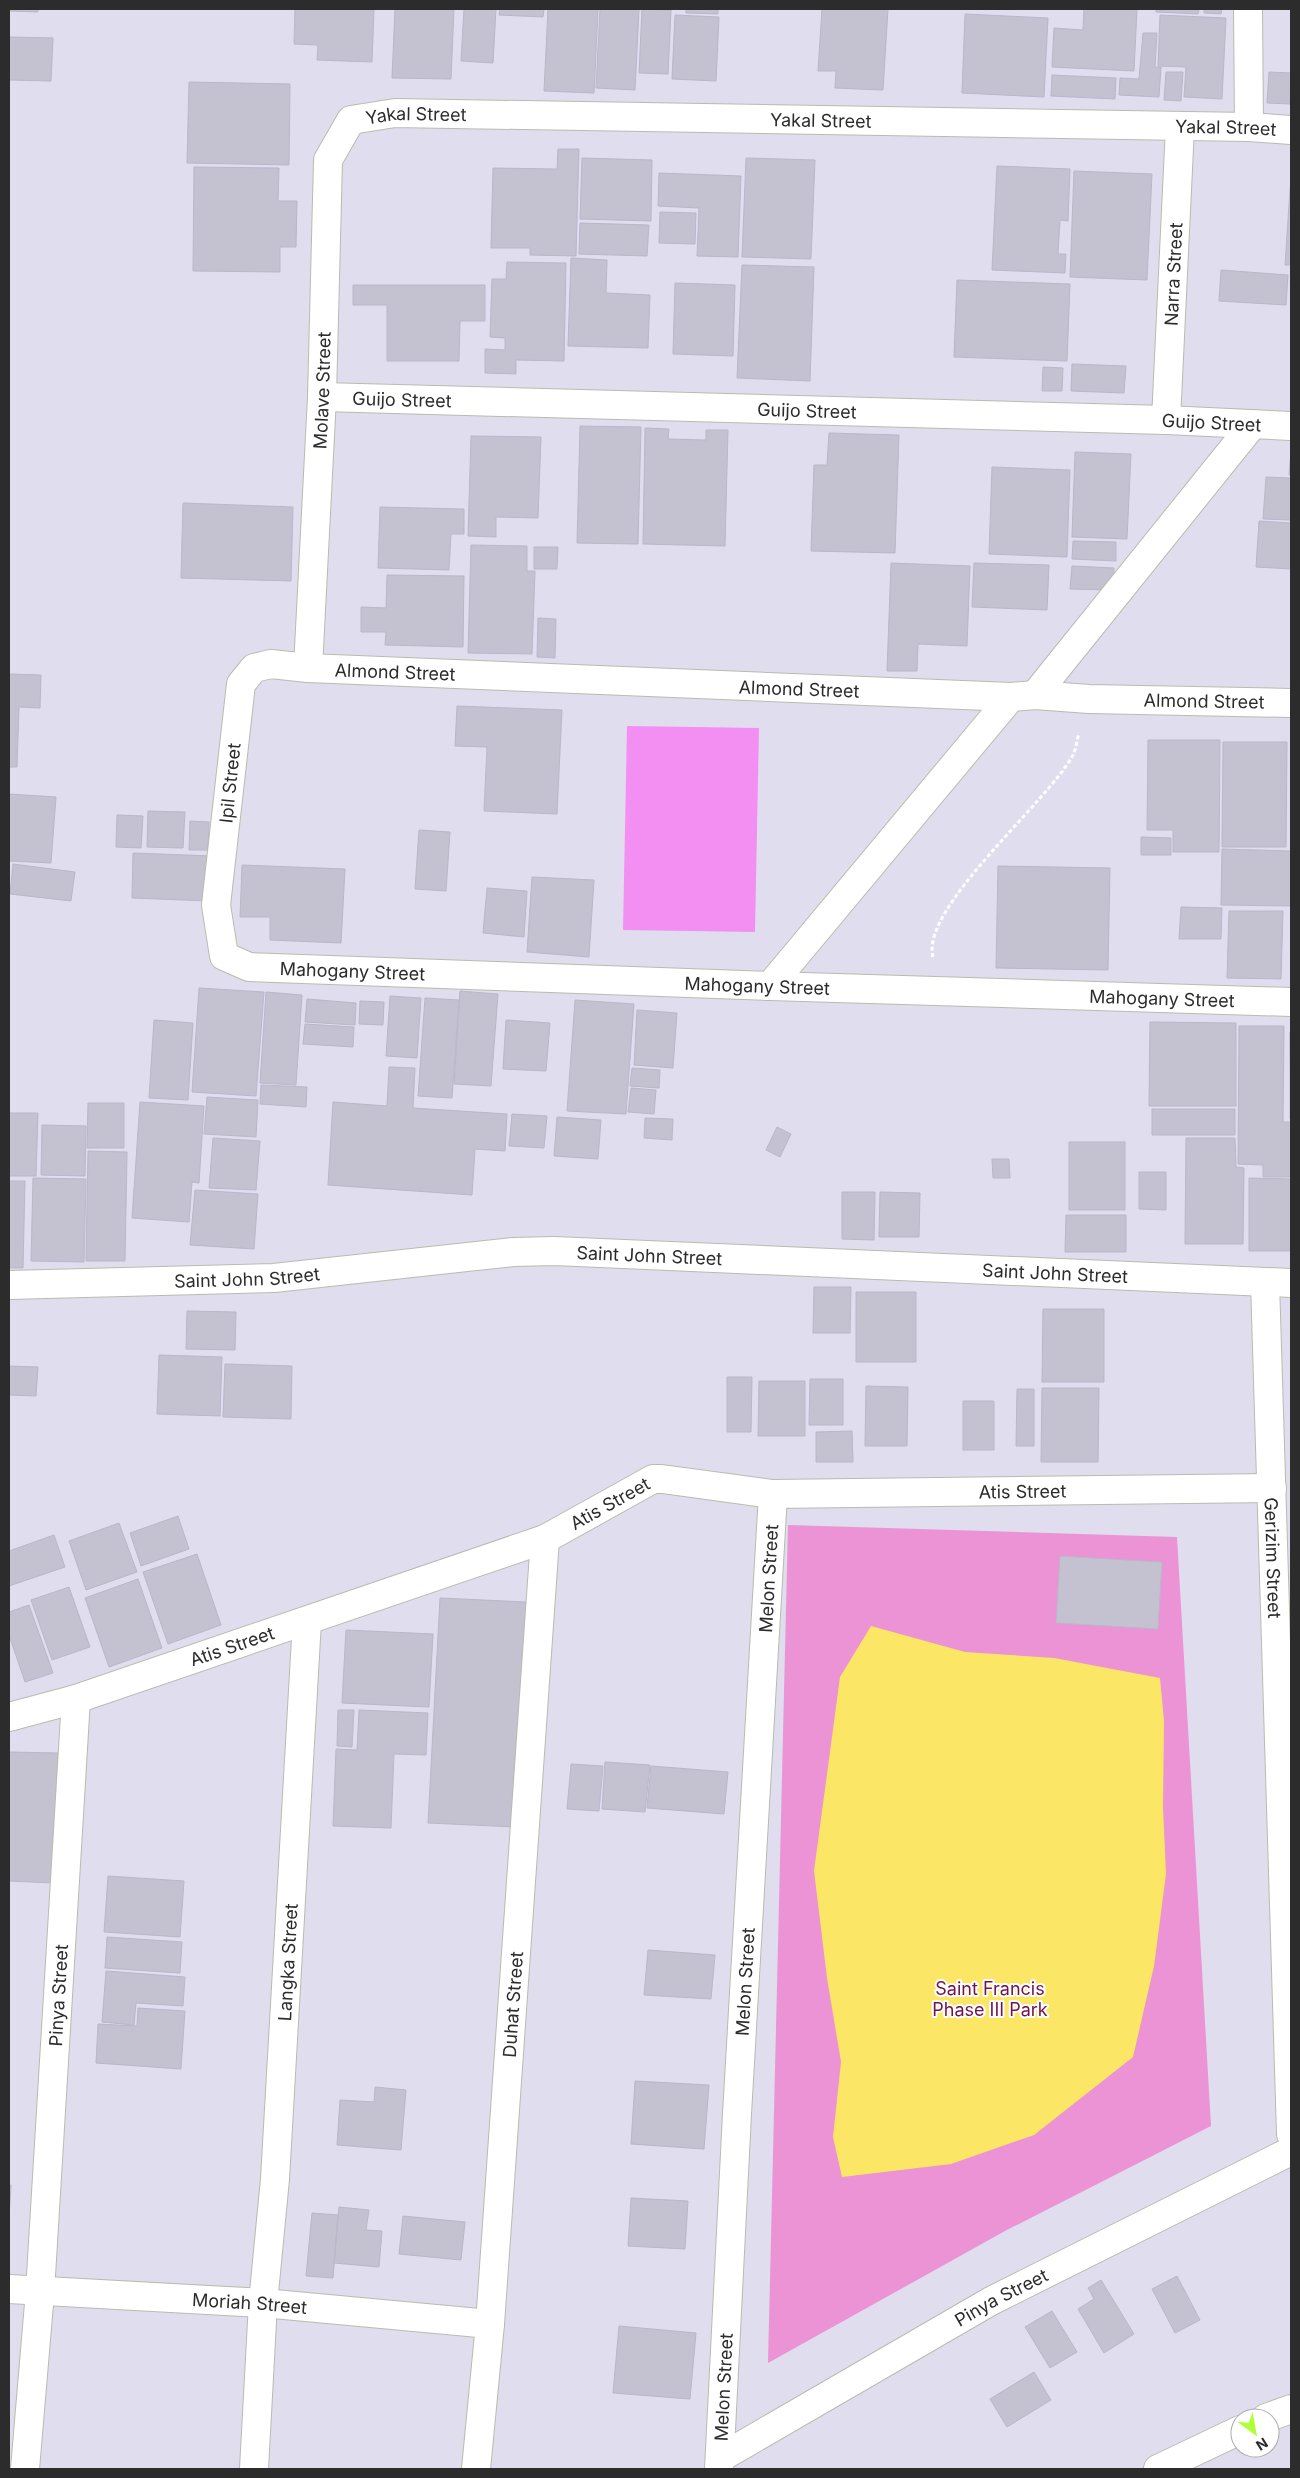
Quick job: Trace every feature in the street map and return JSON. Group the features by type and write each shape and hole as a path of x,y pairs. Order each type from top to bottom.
{"street":[{"path":"1248,9 1249,127"},
{"name":"Yakal Street","path":"351,120 396,113 1249,127 1291,130"},
{"name":"Molave Street","path":"308,668 322,397 328,160 351,120"},
{"name":"Narra Street","path":"1166,420 1180,126"},
{"name":"Guijo Street","path":"322,397 1166,420 1291,426"},
{"path":"770,986 1023,696 1253,424"},
{"name":"Ipil Street","path":"224,956 216,905 241,684 254,668 272,664 308,668"},
{"name":"Almond Street","path":"308,668 1089,699 1291,703"},
{"name":"Mahogany Street","path":"224,956 249,966 770,986 1291,1002"},
{"name":"Saint John Street","path":"9,1285 274,1278 513,1252 554,1252 1278,1283"},
{"name":"Gerizim Street","path":"1278,1283 1272,1488 1291,2134"},
{"name":"Atis Street","path":"9,1717 76,1699 545,1539 653,1480 662,1479 773,1494 1272,1488"},
{"name":"Melon Street","path":"719,2464 737,2104 773,1494"},
{"name":"Duhat Street","path":"476,2469 490,2324 545,1539"},
{"name":"Langka Street","path":"254,2469 263,2303 275,2179 307,1621"},
{"name":"Pinya Street","path":"25,2469 40,2292 76,1699"},
{"name":"Pinya Street","path":"719,2464 991,2301 1291,2151"},
{"name":"Moriah Street","path":"9,2289 263,2303 490,2324"},
{"path":"1158,2469 1230,2435"}],"path":[{"path":"942,991 931,952 935,931 962,886 1045,793 1073,755 1089,699"}],"green space":[{"name":"Saint Francis Phase III Park","path":"788,1525 1177,1537 1211,2126 1005,2231 768,2363"}],"shaded area":[{"path":"627,726 759,728 755,932 623,930"},
{"path":"871,1626 965,1652 1054,1658 1160,1678 1164,1721 1163,1807 1166,1874 1154,1966 1133,2057 1034,2135 951,2164 842,2177 833,2137 841,2062 827,1978 814,1871 840,1677"}],"building":[{"path":"9,9 38,9 38,12 9,11"},
{"path":"295,9 374,9 372,62 317,60 318,45 294,44"},
{"path":"395,9 454,9 451,79 392,78"},
{"path":"464,9 496,9 493,63 461,61"},
{"path":"500,9 544,9 543,17 499,15"},
{"path":"548,9 598,9 594,93 544,91"},
{"path":"600,9 639,9 635,90 596,88"},
{"path":"642,9 671,10 668,74 639,73"},
{"path":"686,9 718,9 718,14 686,13"},
{"path":"822,9 888,9 883,90 835,88 836,71 818,71"},
{"path":"1084,9 1137,9 1134,71 1052,67 1054,28 1083,30"},
{"path":"1156,9 1199,9 1198,14 1156,12"},
{"path":"1204,9 1222,9 1221,14 1204,13"},
{"path":"965,14 1048,18 1044,97 962,93"},
{"path":"675,15 719,17 716,81 672,79"},
{"path":"1160,15 1226,18 1222,99 1184,97 1186,67 1158,66"},
{"path":"1143,33 1157,33 1155,67 1161,67 1159,97 1119,95 1120,78 1139,79"},
{"path":"9,37 53,38 51,81 9,80"},
{"path":"1166,72 1183,72 1181,101 1164,100"},
{"path":"1269,72 1291,73 1290,104 1267,103"},
{"path":"1052,75 1116,78 1115,99 1051,96"},
{"path":"189,82 290,84 289,165 187,163"},
{"path":"558,149 579,149 576,256 530,255 530,248 491,248 493,168 557,169"},
{"path":"582,158 652,160 651,221 580,219"},
{"path":"746,158 815,160 811,259 742,257"},
{"path":"997,166 1070,169 1068,221 1060,220 1058,254 1066,254 1065,273 992,270"},
{"path":"194,167 279,168 278,201 297,201 296,247 280,247 280,272 193,271"},
{"path":"1074,171 1152,174 1147,280 1070,277"},
{"path":"659,173 741,176 738,257 697,256 699,208 658,206"},
{"path":"1291,175 1291,265 1285,265"},
{"path":"660,212 696,213 695,244 659,243"},
{"path":"580,223 649,225 647,256 579,254"},
{"path":"571,258 607,260 606,293 650,295 648,348 568,346"},
{"path":"507,262 566,263 564,361 516,360 516,374 485,373 485,349 505,350 505,338 490,337 492,279 506,279"},
{"path":"742,265 814,267 810,381 737,378"},
{"path":"1221,270 1288,275 1286,305 1219,301"},
{"path":"957,280 1070,284 1067,361 954,357"},
{"path":"675,283 735,285 733,356 673,354"},
{"path":"353,285 485,285 485,321 460,321 459,361 387,361 387,305 353,305"},
{"path":"1072,364 1126,366 1124,393 1071,391"},
{"path":"1043,367 1063,368 1062,391 1042,391"},
{"path":"580,426 641,427 638,544 577,543"},
{"path":"645,428 669,429 668,439 706,440 706,430 728,430 725,546 643,544"},
{"path":"829,433 899,435 895,553 811,551 814,465 827,465"},
{"path":"471,436 541,437 538,518 496,517 496,537 468,536"},
{"path":"1291,450 1291,475 1289,475"},
{"path":"1075,452 1131,454 1127,539 1072,537"},
{"path":"992,467 1070,470 1067,557 989,554"},
{"path":"1266,477 1291,478 1291,520 1263,519"},
{"path":"183,503 293,507 291,581 181,578"},
{"path":"380,507 464,509 464,534 451,534 449,570 378,568"},
{"path":"1259,521 1291,523 1291,569 1256,567"},
{"path":"1073,541 1116,542 1116,561 1072,559"},
{"path":"471,545 527,546 527,571 535,571 532,654 468,653"},
{"path":"534,547 558,547 557,569 534,569"},
{"path":"891,563 970,566 967,646 918,644 917,671 887,671"},
{"path":"974,563 1049,565 1047,610 972,607"},
{"path":"1072,566 1114,568 1113,590 1070,589"},
{"path":"387,575 464,576 463,647 385,645 386,632 361,632 361,607 386,608"},
{"path":"538,618 556,619 555,658 537,657"},
{"path":"9,674 41,675 40,708 19,707 17,767 9,767"},
{"path":"457,706 562,710 557,814 484,811 487,747 455,746"},
{"path":"1148,740 1220,740 1219,852 1173,852 1173,830 1147,830"},
{"path":"1223,742 1287,742 1286,847 1222,847"},
{"path":"9,794 56,797 51,863 9,861"},
{"path":"148,811 185,812 183,848 147,847"},
{"path":"117,815 143,816 141,848 116,847"},
{"path":"190,821 209,822 208,850 189,850"},
{"path":"419,830 450,832 446,891 415,889"},
{"path":"1141,837 1171,838 1171,855 1141,855"},
{"path":"1222,849 1291,851 1291,906 1221,905"},
{"path":"133,853 212,856 210,901 132,898"},
{"path":"13,864 75,872 71,901 10,894"},
{"path":"242,865 345,869 341,943 270,940 270,917 240,917"},
{"path":"998,866 1110,868 1108,970 996,968"},
{"path":"532,877 594,880 589,957 527,952"},
{"path":"487,888 527,891 524,937 483,933"},
{"path":"1181,907 1222,908 1221,939 1179,939"},
{"path":"1229,911 1283,911 1281,979 1227,978"},
{"path":"199,988 264,992 256,1096 192,1092"},
{"path":"460,991 498,994 491,1086 454,1084"},
{"path":"266,992 302,995 296,1085 260,1083"},
{"path":"390,996 421,998 417,1058 386,1056"},
{"path":"425,998 459,1000 452,1098 418,1096"},
{"path":"307,999 356,1003 355,1025 305,1022"},
{"path":"575,1000 634,1004 626,1114 567,1111"},
{"path":"360,1001 384,1002 383,1025 359,1024"},
{"path":"637,1010 677,1013 673,1068 634,1065"},
{"path":"154,1020 193,1023 188,1100 149,1098"},
{"path":"506,1020 550,1023 546,1071 503,1069"},
{"path":"1150,1022 1236,1023 1236,1106 1149,1106"},
{"path":"305,1024 354,1027 353,1047 303,1044"},
{"path":"1239,1026 1284,1026 1283,1122 1291,1122 1291,1177 1263,1177 1263,1165 1238,1164"},
{"path":"1290,1032 1291,1119 1290,1119"},
{"path":"389,1067 415,1068 413,1108 507,1114 505,1151 475,1149 472,1195 328,1185 333,1102 387,1106"},
{"path":"632,1068 660,1070 659,1088 630,1086"},
{"path":"261,1085 307,1087 306,1107 260,1104"},
{"path":"631,1088 656,1090 654,1114 628,1112"},
{"path":"207,1097 258,1100 256,1137 204,1134"},
{"path":"140,1102 204,1106 199,1183 192,1182 189,1222 132,1218"},
{"path":"88,1103 124,1103 124,1148 87,1148"},
{"path":"1152,1109 1235,1109 1235,1135 1152,1135"},
{"path":"9,1113 38,1113 36,1176 9,1176"},
{"path":"512,1114 547,1116 544,1148 509,1146"},
{"path":"557,1117 601,1120 598,1159 554,1156"},
{"path":"645,1118 673,1119 672,1140 644,1138"},
{"path":"42,1125 86,1126 85,1176 41,1175"},
{"path":"777,1127 791,1134 780,1157 766,1150"},
{"path":"213,1138 260,1141 256,1190 209,1188"},
{"path":"1186,1138 1235,1138 1236,1167 1244,1168 1243,1244 1185,1244"},
{"path":"1069,1142 1125,1142 1125,1210 1069,1210"},
{"path":"88,1151 127,1152 125,1261 86,1261"},
{"path":"992,1159 1009,1159 1010,1178 993,1178"},
{"path":"1139,1172 1166,1172 1166,1210 1139,1209"},
{"path":"33,1178 86,1179 84,1262 31,1261"},
{"path":"1249,1178 1291,1179 1291,1251 1249,1251"},
{"path":"9,1181 25,1181 23,1268 9,1268"},
{"path":"195,1190 258,1194 254,1249 190,1245"},
{"path":"842,1192 875,1192 874,1240 842,1239"},
{"path":"880,1192 920,1193 919,1237 879,1237"},
{"path":"1066,1215 1126,1215 1126,1252 1065,1252"},
{"path":"814,1287 851,1287 850,1333 813,1333"},
{"path":"856,1292 916,1292 916,1362 856,1362"},
{"path":"1043,1309 1104,1309 1104,1382 1042,1382"},
{"path":"187,1311 236,1312 235,1350 186,1349"},
{"path":"159,1355 222,1357 220,1416 157,1414"},
{"path":"225,1364 292,1366 291,1419 223,1417"},
{"path":"9,1366 38,1367 36,1396 9,1395"},
{"path":"727,1377 752,1377 751,1432 727,1432"},
{"path":"810,1379 843,1379 843,1425 809,1425"},
{"path":"759,1381 805,1381 805,1436 758,1436"},
{"path":"866,1386 908,1387 907,1446 865,1446"},
{"path":"1042,1388 1099,1388 1098,1462 1041,1462"},
{"path":"1017,1389 1034,1389 1034,1446 1016,1446"},
{"path":"963,1401 994,1401 994,1450 963,1450"},
{"path":"852,1431 853,1462 816,1462 816,1432"},
{"path":"178,1516 189,1549 141,1566 130,1533"},
{"path":"119,1523 137,1572 86,1590 69,1541"},
{"path":"54,1535 65,1567 9,1586 9,1551"},
{"path":"197,1554 221,1625 168,1644 143,1572"},
{"path":"1060,1556 1162,1562 1158,1629 1056,1623"},
{"path":"138,1579 162,1648 109,1667 85,1598"},
{"path":"69,1587 90,1647 52,1660 31,1600"},
{"path":"440,1598 526,1602 515,1827 428,1823"},
{"path":"29,1605 53,1673 25,1682 9,1635 9,1612"},
{"path":"346,1630 433,1634 429,1707 342,1703"},
{"path":"338,1710 354,1710 352,1747 337,1746"},
{"path":"359,1710 428,1713 426,1755 394,1754 391,1828 333,1826 336,1749 357,1750"},
{"path":"9,1752 58,1753 53,1883 9,1881"},
{"path":"605,1762 650,1765 645,1812 602,1809"},
{"path":"571,1764 603,1766 599,1811 567,1809"},
{"path":"651,1766 728,1772 724,1814 647,1808"},
{"path":"108,1876 184,1881 180,1937 104,1932"},
{"path":"107,1937 182,1942 180,1973 105,1968"},
{"path":"648,1950 715,1955 711,1999 644,1995"},
{"path":"106,1971 185,1977 183,2006 136,2003 134,2025 102,2022"},
{"path":"138,2008 185,2011 181,2069 96,2063 98,2024 137,2026"},
{"path":"635,2081 709,2085 704,2149 631,2144"},
{"path":"375,2087 406,2090 401,2150 337,2145 340,2100 374,2102"},
{"path":"9,2185 11,2185 9,2219"},
{"path":"631,2198 688,2201 685,2249 628,2246"},
{"path":"339,2207 369,2210 366,2230 382,2231 379,2267 334,2263"},
{"path":"312,2213 338,2215 333,2278 306,2276"},
{"path":"403,2216 465,2222 461,2260 399,2254"},
{"path":"1177,2276 1200,2320 1175,2333 1152,2289"},
{"path":"1101,2280 1134,2334 1104,2353 1078,2309 1094,2299 1088,2288"},
{"path":"1052,2311 1077,2352 1050,2368 1025,2327"},
{"path":"619,2326 696,2333 690,2399 613,2393"},
{"path":"1034,2372 1051,2400 1007,2427 990,2399"}]}
